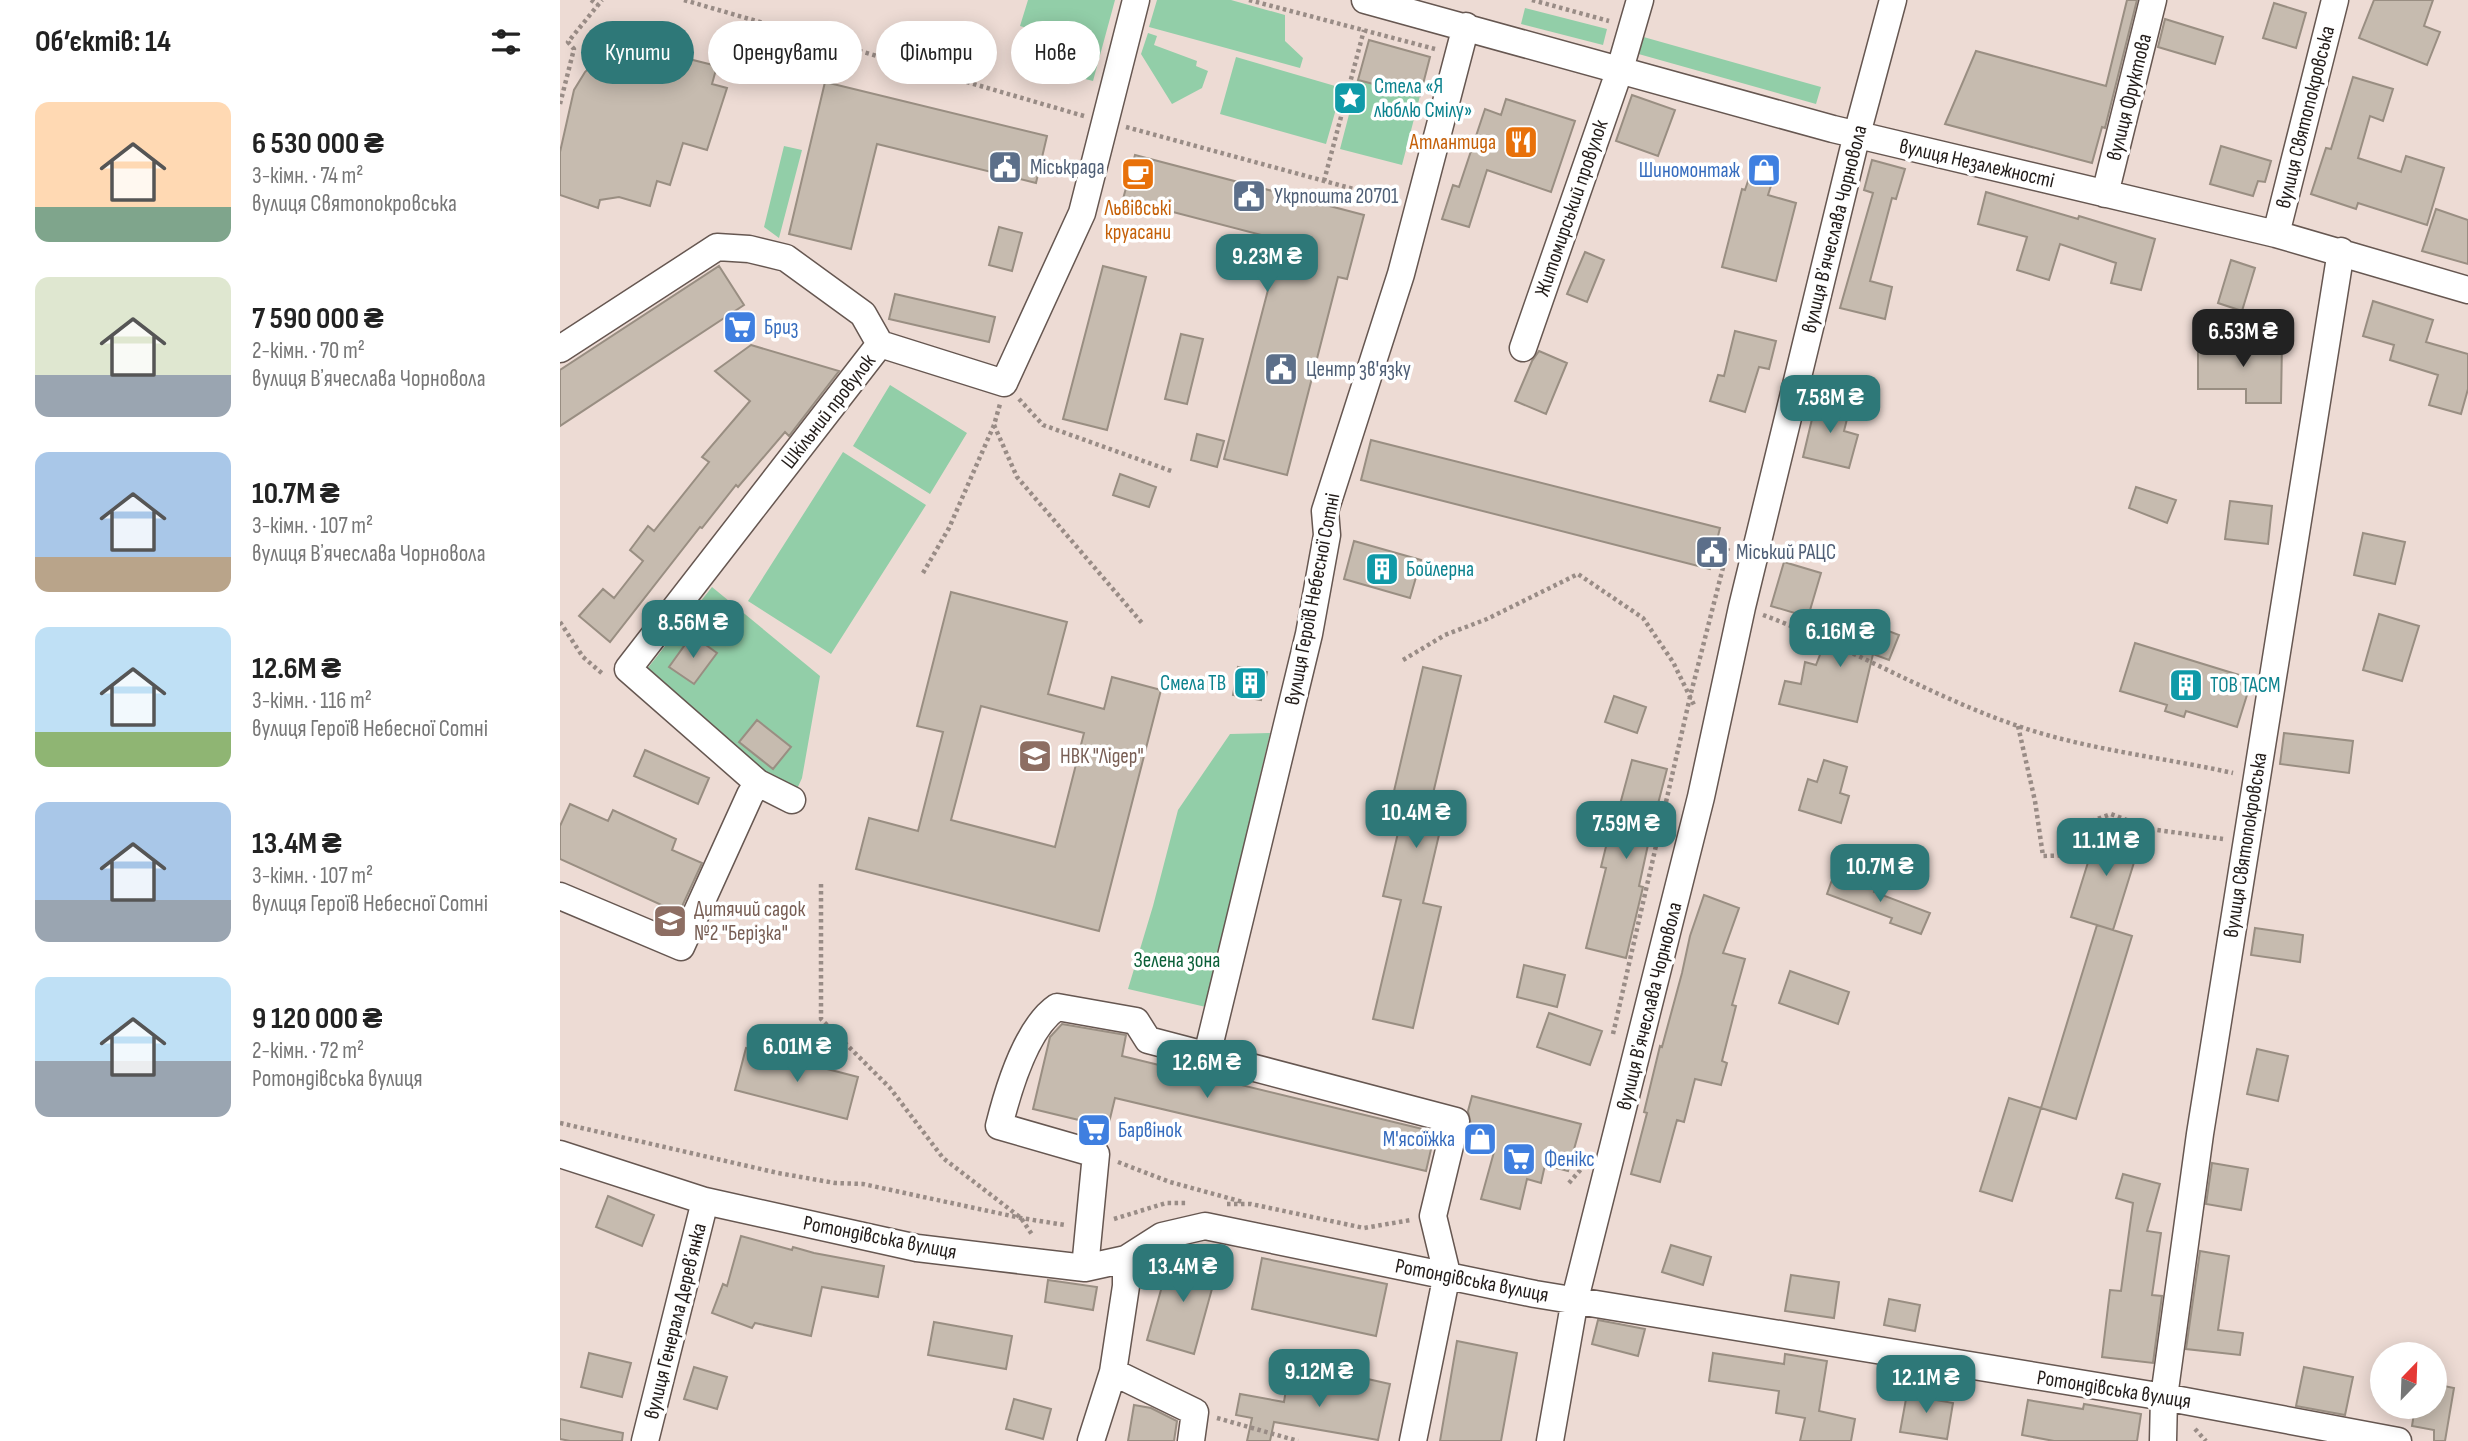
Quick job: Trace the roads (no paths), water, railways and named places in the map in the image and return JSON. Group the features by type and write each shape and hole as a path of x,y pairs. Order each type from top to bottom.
{"street":[{"name":"Шкільний провулок","path":"792,800 758,783 628,669 880,344 1004,383 1077,228 1136,0"},
{"name":"вулиця Незалежності","path":"1365,0 1857,135 2276,234 2468,290"},
{"name":"Житомирський провулок","path":"1522,348 1620,69 1640,0"},
{"name":"вулиця Вʼячеслава Чорновола","path":"1550,1441 1575,1299 1701,797 1742,607 1857,135 1893,0"},
{"name":"вулиця Фруктова","path":"2105,194 2153,0"},
{"name":"вулиця Святопокровська","path":"2276,234 2335,0"},
{"name":"вулиця Героїв Небесної Сотні","path":"1207,1055 1310,634 1326,535 1325,512 1401,274 1466,26"},
{"path":"560,349 717,247 748,249 786,258 863,314 880,344"},
{"name":"вулиця Святопокровська","path":"2163,1441 2165,1397 2200,1134 2341,251"},
{"path":"560,896 681,947 750,795 758,783"},
{"path":"1085,1268 1096,1154 999,1126 1011,1080 1045,1016 1057,1007 1136,1021 1148,1040 1456,1121 1433,1216 1447,1274 1413,1441"},
{"name":"Ротондівська вулиця","path":"560,1154 705,1201 917,1248 1085,1268 1126,1259 1162,1236 1205,1226 1535,1294 2165,1397 2398,1441"},
{"name":"вулиця Генерала Деревʼянка","path":"645,1441 705,1201"},
{"path":"1091,1441 1113,1372 1126,1286 1126,1259"},
{"path":"1113,1372 1195,1412 1191,1441"}],"place":[{"name":"Стела «Я люблю Смілу»","path":"1350,98"},
{"name":"Атлантида","path":"1521,142"},
{"name":"Міськрада","path":"1005,167"},
{"name":"Шиномонтаж","path":"1764,170"},
{"name":"Львівські круасани","path":"1138,174"},
{"name":"Укрпошта 20701","path":"1249,196"},
{"name":"Бриз","path":"740,327"},
{"name":"Центр зв'язку","path":"1281,369"},
{"name":"Міський РАЦС","path":"1712,552"},
{"name":"Бойлерна","path":"1382,569"},
{"name":"Смела ТВ","path":"1250,683"},
{"name":"ТОВ ТАСМ","path":"2186,685"},
{"name":"НВК \"Лідер\"","path":"1035,756"},
{"name":"Дитячий садок №2 \"Берізка\"","path":"670,921"},
{"name":"Барвінок","path":"1094,1130"},
{"name":"М'ясоїжка","path":"1480,1139"},
{"name":"Фенікс","path":"1519,1159"}],"park label":[{"name":"Зелена зона","path":"1177,960"}]}
